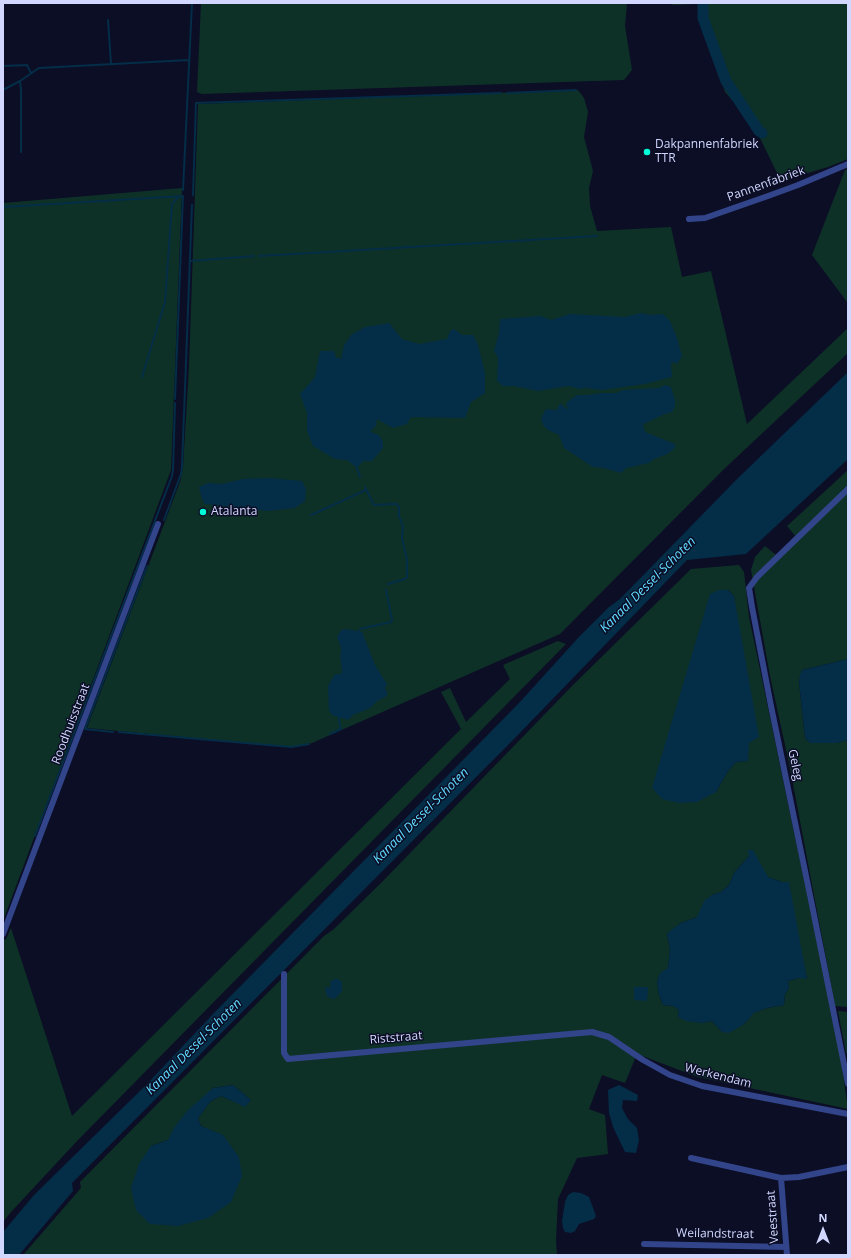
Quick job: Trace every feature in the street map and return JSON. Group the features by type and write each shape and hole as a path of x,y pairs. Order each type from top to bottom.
{"street":[{"name":"Pannenfabriek","path":"689,219 705,218 798,185 848,164"},
{"name":"Geleg","path":"848,488 757,577 749,588 771,706 812,900 848,1084"},
{"name":"Roodhuisstraat","path":"4,932 158,524"},
{"name":"Riststraat","path":"284,974 284,1053 288,1059 592,1032"},
{"name":"Werkendam","path":"592,1032 608,1038 670,1075 702,1086 848,1114"},
{"path":"691,1158 781,1178 799,1177 848,1167"},
{"name":"Veestraat","path":"781,1178 787,1255"},
{"name":"Weilandstraat","path":"644,1244 786,1247"}],"green space":[{"path":"201,3 628,3 625,26 632,70 624,80 202,94 197,92"},
{"path":"670,3 848,3 848,159 828,167 781,181 759,136 744,114 725,92 698,4 673,5"},
{"path":"578,90 584,98 588,112 584,137 593,171 589,188 590,206 597,231 671,227 682,277 711,271 747,424 848,328 848,353 724,469 560,634 304,746 287,747 87,728 180,482 183,468 189,367 198,104"},
{"path":"848,169 848,307 847,302 812,255 845,170"},
{"path":"182,188 171,470 3,921 3,203"},
{"path":"848,470 848,659 802,670 799,682 805,738 810,743 837,743 848,740 848,1007 835,1006 790,768 770,676 751,570 755,557 765,546 776,555 797,538 787,526"},
{"path":"739,565 744,572 749,617 839,1047 848,1109 698,1077 637,1054 625,1083 602,1075 589,1109 605,1115 608,1154 577,1158 558,1199 556,1240 557,1255 23,1255 81,1188 80,1182 324,936 334,929 382,882 573,685 691,569","holes":["719,590 728,590 734,596 748,761 736,762 728,771 716,792","749,856 768,877 782,882 807,978 799,978 788,981 789,988 785,994 784,1005 767,1008 753,1013 744,1024 722,1032 712,1021 702,1023 678,1017 679,1010 673,1006 663,1005 659,995 657,982 660,974 668,968 670,949 667,934 681,923 697,917 712,895 721,892 729,885 734,873","233,1085 251,1100 232,1101 221,1096 211,1101 198,1118 201,1126 224,1136 151,1146 168,1140 213,1088"]},
{"path":"558,641 566,644 78,1140 3,1222 3,940 6,939 11,928 72,1116 461,729 441,692 450,688 466,722 510,679 503,665"},
{"path":"838,1011 848,1012 848,1054 846,1053"}],"water":[{"path":"641,313 651,315 663,314 670,321 682,356 677,364 673,362 671,364 672,377 645,384 602,390 585,388 580,389 568,386 538,391 514,386 503,386 497,381 498,358 494,351 499,333 500,319 541,316 551,320 570,314 625,317"},
{"path":"389,323 402,339 419,344 447,339 450,331 454,329 462,335 473,335 478,345 485,373 485,393 471,402 465,418 411,417 407,424 393,428 377,419 376,426 371,432 379,435 383,442 383,448 372,461 363,461 357,468 347,460 335,459 313,446 307,431 307,413 300,394 315,377 320,351 334,351 336,357 341,359 344,345 352,334 365,327"},
{"name":"Kanaal Dessel-Schoten","path":"848,372 848,459 746,554 687,560 515,738 72,1183 73,1191 19,1255 3,1255 3,1232 34,1195 147,1084 213,1014 519,703 578,638 609,607 620,599 736,480"},
{"path":"665,385 671,387 675,400 675,406 672,412 662,415 644,424 643,426 645,432 675,444 675,448 649,463 626,468 621,473 604,468 593,467 564,448 559,435 548,430 543,425 541,418 546,409 557,410 560,403 568,410 566,403 577,395 616,393 623,390 659,388"},
{"path":"270,478 302,481 306,489 305,501 295,508 268,511 205,504 199,487 208,483 222,484 242,479"},
{"path":"719,590 728,590 734,596 759,737 749,743 748,761 736,762 728,771 716,792 697,802 679,803 662,799 652,788 710,594"},
{"path":"346,629 362,632 375,665 387,684 385,688 387,696 377,701 370,708 353,715 348,720 332,715 329,710 328,686 335,674 341,674 342,671 340,654 341,647 337,637 341,630"},
{"path":"848,659 848,740 837,743 810,743 805,738 799,682 802,670"},
{"path":"748,850 753,850 768,877 782,882 789,882 807,979 799,978 788,981 789,988 785,994 784,1005 767,1008 754,1013 744,1024 729,1033 722,1032 712,1021 702,1023 686,1021 678,1017 679,1010 673,1006 663,1005 659,995 657,982 660,973 668,968 670,949 667,934 681,923 697,917 704,901 712,895 721,892 729,885 734,873 749,856"},
{"path":"334,979 338,979 342,982 342,991 336,998 333,999 327,996 325,989 326,987 330,988 331,983 329,983"},
{"path":"634,987 648,987 647,1001 634,1000"},
{"path":"233,1085 251,1100 245,1107 221,1096 211,1101 198,1118 201,1126 223,1135 239,1157 242,1176 231,1202 208,1218 178,1226 150,1224 136,1210 131,1188 139,1164 151,1146 168,1140 174,1128 187,1111 213,1088"},
{"path":"619,1085 638,1095 637,1101 623,1100 622,1108 628,1119 637,1128 639,1140 636,1153 625,1152 613,1127 609,1113 608,1090"},
{"path":"573,1192 581,1193 589,1197 596,1216 594,1219 579,1224 575,1231 571,1233 565,1232 562,1221 565,1202 568,1195"}],"waterway":[{"path":"183,190 192,3"},
{"path":"703,3 703,18 726,81 759,131 762,133"},
{"path":"108,20 111,64"},
{"path":"3,90 39,68 189,60"},
{"path":"3,66 27,65 31,73"},
{"path":"20,81 21,152"},
{"path":"507,93 576,90"},
{"path":"193,195 196,103 501,93"},
{"path":"142,377 165,302 172,204 179,196"},
{"path":"3,207 183,196 175,399"},
{"path":"164,520 181,474 182,466 192,205"},
{"path":"259,256 597,236"},
{"path":"190,261 254,256"},
{"path":"35,836 172,476 175,403"},
{"path":"357,468 360,477"},
{"path":"365,487 374,505 397,504 399,507 399,516 403,527 402,538 407,560 407,577 388,584"},
{"path":"311,515 366,490"},
{"path":"113,732 85,729 147,566"},
{"path":"358,632 360,629 391,622 392,620 386,590"},
{"path":"330,734 341,729 339,718"},
{"path":"119,732 291,747 309,744"}],"place":[{"name":"Dakpannenfabriek TTR","path":"647,152"},
{"name":"Atalanta","path":"203,512"}]}
